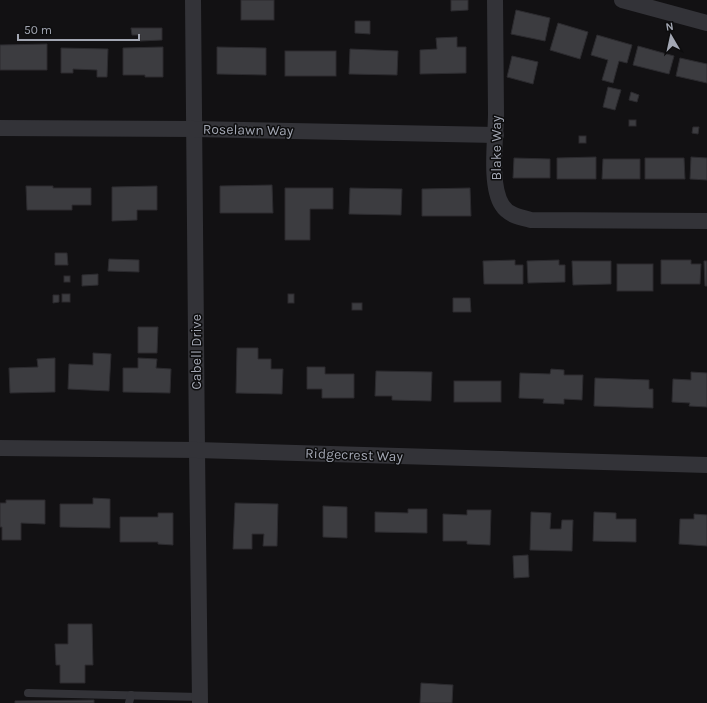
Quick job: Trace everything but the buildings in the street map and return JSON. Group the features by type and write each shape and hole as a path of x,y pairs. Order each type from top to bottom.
{"street":[{"name":"Cabell Drive","path":"193,0 200,700"},
{"name":"Blake Way","path":"494,0 496,192 505,209 516,217 531,220 707,221"},
{"path":"622,0 707,23"},
{"name":"Roselawn Way","path":"0,128 194,129 496,135"},
{"name":"Ridgecrest Way","path":"0,448 197,450 707,465"}],"lane":[{"path":"28,693 130,699 200,700"}]}
